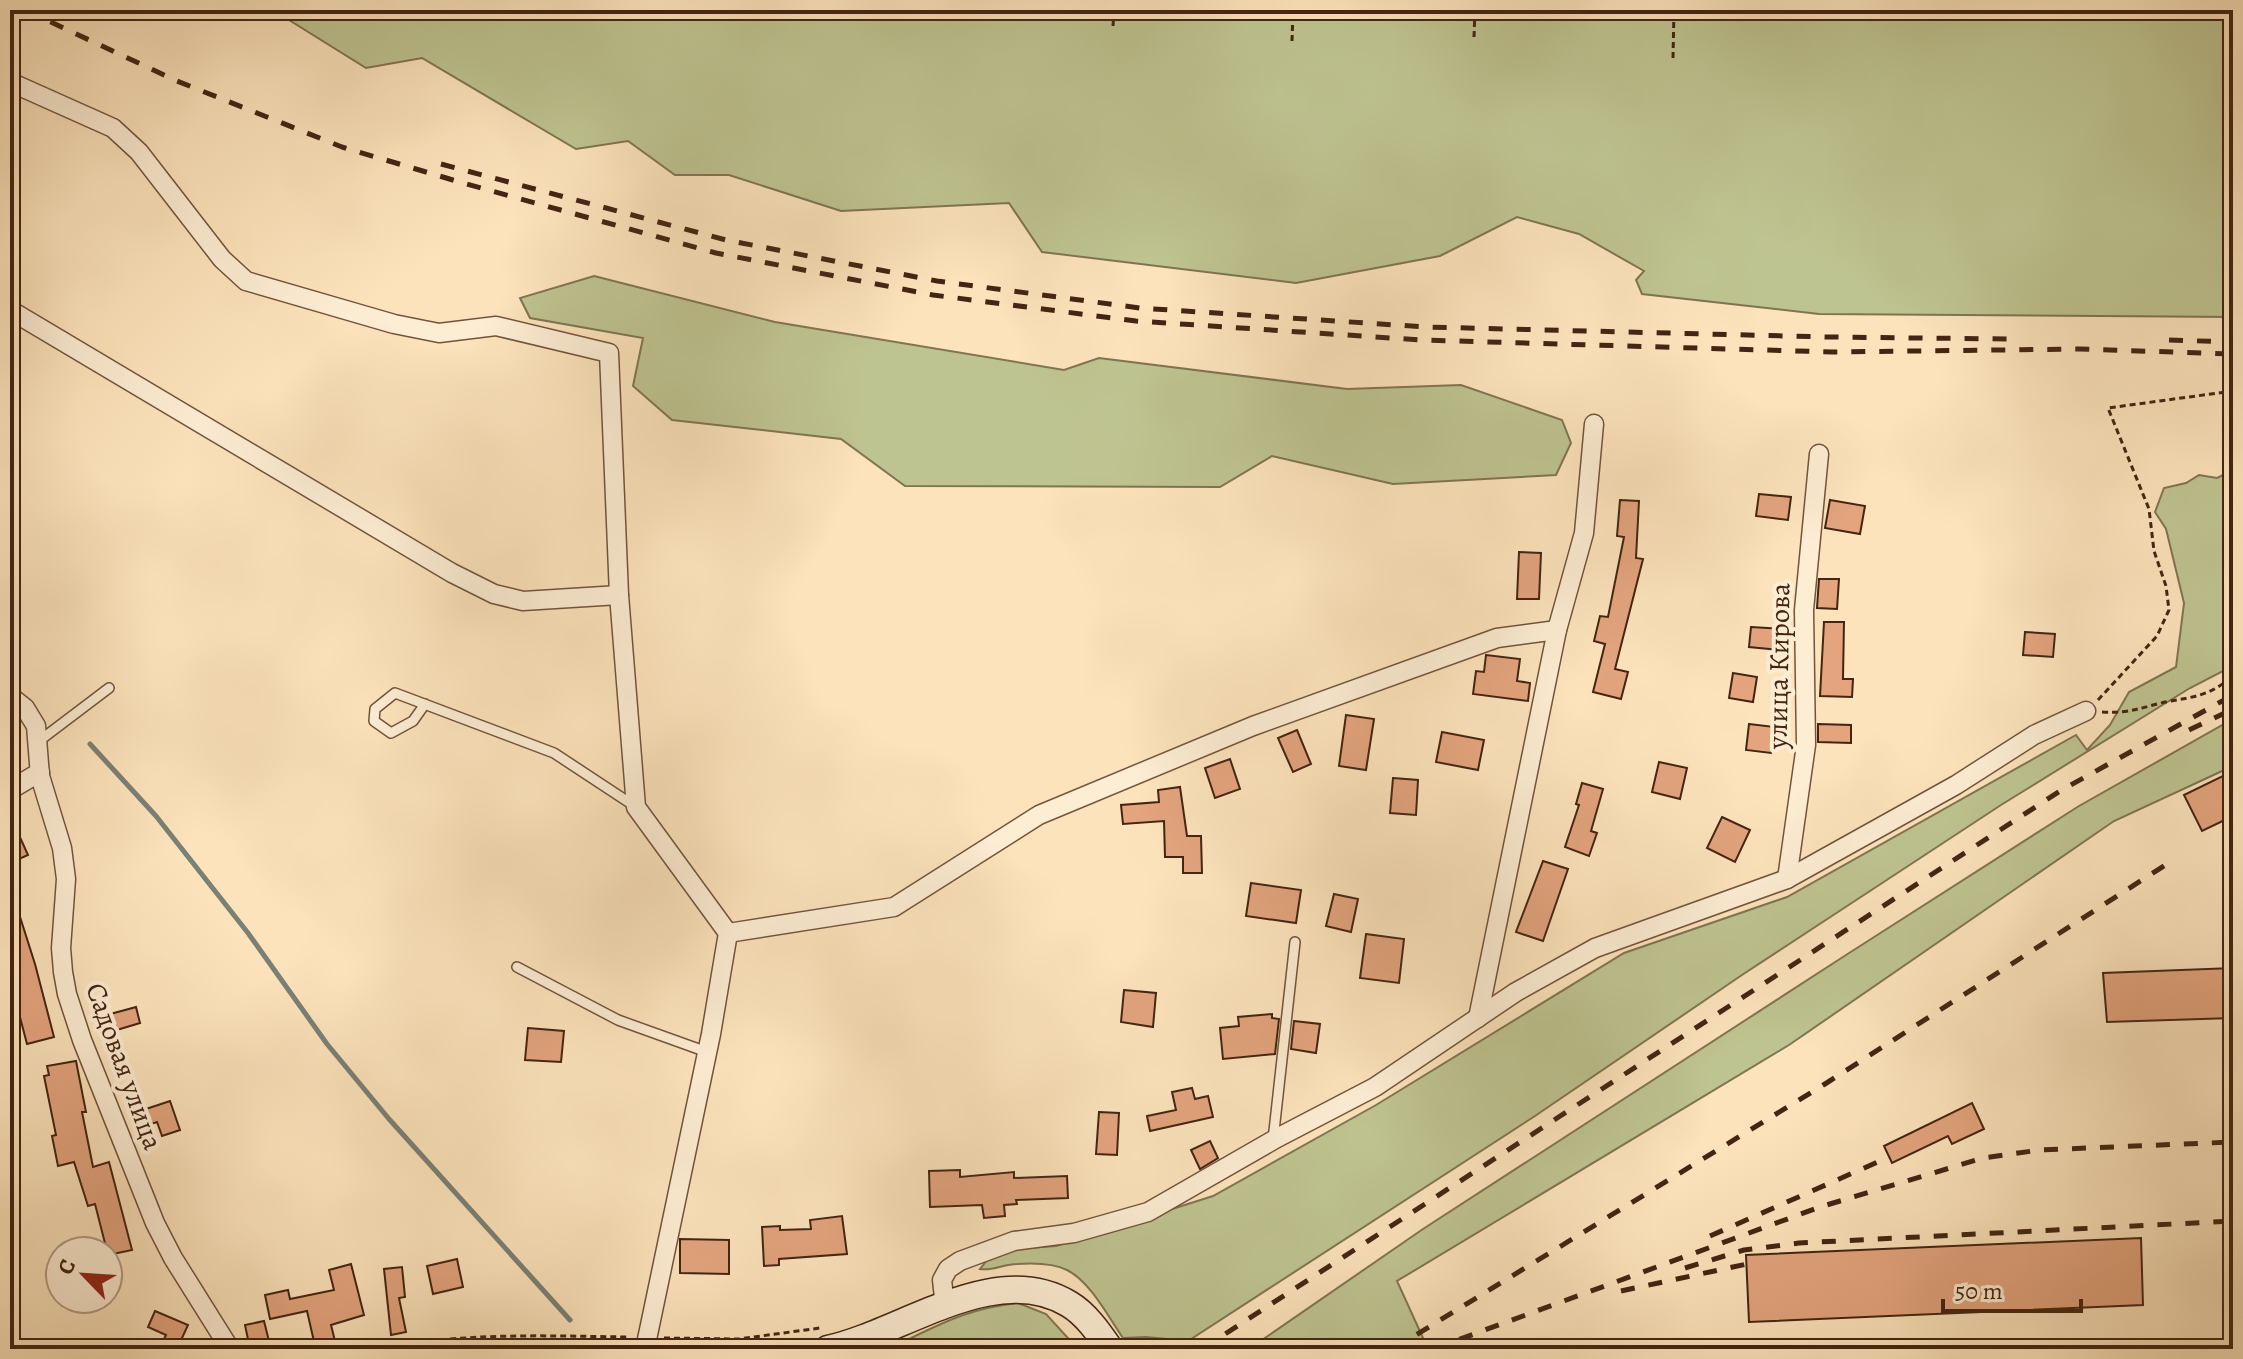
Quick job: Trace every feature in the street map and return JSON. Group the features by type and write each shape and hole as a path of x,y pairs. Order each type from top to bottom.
{"main road":[{"path":"828,1349 874,1335 945,1306 999,1290 1038,1290 1070,1304 1093,1326 1110,1349"}],"street":[{"path":"10,82 113,128 139,152 222,259 246,281 439,333 496,326 609,353 619,595 636,807 728,933 707,1052 645,1349"},
{"path":"10,310 452,573 494,594 523,601 619,595"},
{"path":"1478,1018 1557,630 1584,533 1594,424"},
{"name":"улица Кирова","path":"1787,879 1806,745 1804,610 1819,454"},
{"path":"728,933 894,907 1039,815 1253,726 1497,638 1557,630"},
{"name":"Садовая улица","path":"10,696 30,714 39,741 40,772 65,869 61,948 63,972 82,1040 155,1223 173,1258 230,1349"},
{"path":"945,1306 942,1280 948,1269 960,1261 1014,1241 1085,1230 1148,1212 1273,1140 1375,1087 1516,992 1595,948 1787,879 1956,785 2034,735 2086,711"},
{"path":"10,790 40,772"}],"lane":[{"path":"39,741 109,688"},
{"path":"425,704 413,721 391,733 374,721 375,709 395,693 425,704 554,753 636,807"},
{"path":"1273,1140 1295,942"},
{"path":"517,967 618,1020 707,1052"}],"path":[{"path":"1113,26 1114,10"},
{"path":"1292,41 1293,10"},
{"path":"1474,37 1475,10"},
{"path":"1673,58 1674,10"},
{"path":"2219,10 2233,20"},
{"path":"2086,711 2108,692 2157,636 2169,610 2166,586 2154,551 2149,509 2108,408 2233,391"},
{"path":"2086,711 2125,714 2170,701 2195,699 2227,682 2233,674"}],"green space":[{"path":"273,10 2233,10 2233,317 1819,314 1642,294 1636,280 1644,271 1579,234 1517,217 1440,256 1296,283 1042,252 1009,203 841,211 729,175 675,175 628,141 576,149 422,58 366,68"},
{"path":"594,276 775,322 1064,370 1099,358 1347,389 1461,385 1562,420 1571,443 1556,475 1393,484 1272,456 1220,487 905,486 841,439 672,420 633,386 643,338 530,318 520,298"},
{"path":"2233,449 2233,666 2190,688 2001,805 1535,1116 1188,1341 1123,1338 1091,1291 1067,1270 1029,1264 980,1269 988,1259 1011,1249 1056,1246 1213,1196 1376,1105 1624,953 1787,897 2076,735 2087,750 2110,725 2129,692 2176,667 2184,603 2166,529 2155,512 2164,488 2186,483 2199,475 2217,478 2227,473 2226,453"},
{"path":"2233,719 2233,766 2114,821 1789,1045 1397,1281 1428,1349 1249,1349 1423,1229 1846,955 2079,806"},
{"path":"1018,1303 1046,1314 1078,1349 925,1349 911,1338 963,1315"}],"building":[{"path":"1759,494 1791,497 1788,520 1756,516"},
{"path":"1620,500 1639,501 1636,558 1643,559 1615,669 1628,672 1621,699 1593,692 1605,644 1594,641 1600,616 1608,617 1624,537 1617,536"},
{"path":"1830,500 1865,506 1860,534 1825,528"},
{"path":"1519,552 1541,553 1539,599 1517,599"},
{"path":"1819,579 1839,579 1837,609 1817,608"},
{"path":"1824,622 1844,622 1843,679 1853,679 1852,697 1820,696"},
{"path":"1751,627 1783,629 1781,650 1749,647"},
{"path":"2025,632 2055,634 2053,657 2023,655"},
{"path":"1486,655 1520,659 1517,681 1530,683 1528,701 1473,694 1476,671 1484,672"},
{"path":"1733,673 1757,677 1753,702 1729,698"},
{"path":"1346,715 1374,719 1366,770 1339,766"},
{"path":"1749,724 1775,727 1771,753 1746,750"},
{"path":"1818,724 1851,725 1851,743 1818,742"},
{"path":"1297,730 1311,764 1293,772 1278,738"},
{"path":"1442,732 1484,740 1478,770 1436,762"},
{"path":"1230,759 1240,789 1215,798 1205,768"},
{"path":"1659,762 1687,768 1680,799 1652,792"},
{"path":"2233,771 2233,816 2202,831 2184,795"},
{"path":"1393,778 1418,780 1416,815 1390,813"},
{"path":"1582,783 1603,789 1591,831 1597,833 1589,856 1565,847 1579,805 1576,804"},
{"path":"1180,787 1187,836 1201,836 1202,873 1183,873 1183,857 1165,857 1164,821 1123,824 1121,805 1159,802 1158,790"},
{"path":"10,815 28,855 10,863"},
{"path":"1722,817 1750,830 1735,862 1707,848"},
{"path":"1543,861 1568,869 1543,941 1516,932"},
{"path":"1251,883 1301,890 1296,923 1246,916"},
{"path":"1334,894 1358,899 1351,932 1326,926"},
{"path":"10,898 14,898 35,964 54,1037 27,1044 10,979"},
{"path":"1366,934 1404,939 1399,983 1360,978"},
{"path":"2233,968 2233,1018 2107,1022 2103,973"},
{"path":"1124,990 1156,993 1153,1027 1121,1022"},
{"path":"136,1007 140,1023 107,1033 103,1016"},
{"path":"1272,1014 1272,1018 1279,1019 1275,1054 1223,1059 1220,1028 1239,1026 1238,1017"},
{"path":"1294,1021 1320,1024 1316,1053 1291,1049"},
{"path":"528,1028 564,1031 561,1062 525,1060"},
{"path":"76,1061 93,1167 109,1162 132,1250 124,1252 124,1235 103,1235 95,1204 88,1206 74,1162 58,1166 52,1136 56,1135 44,1076 49,1075 47,1066"},
{"path":"1192,1088 1195,1099 1208,1096 1213,1117 1150,1131 1147,1116 1176,1110 1172,1092"},
{"path":"170,1101 180,1130 162,1136 157,1122 142,1127 137,1112"},
{"path":"1972,1103 1984,1129 1952,1144 1948,1136 1892,1163 1884,1146"},
{"path":"1099,1112 1119,1113 1117,1155 1096,1154"},
{"path":"1210,1141 1218,1158 1200,1169 1191,1150"},
{"path":"960,1170 960,1177 1014,1172 1014,1178 1067,1176 1068,1198 1016,1200 1017,1204 1004,1205 1005,1216 984,1218 982,1205 930,1207 929,1171"},
{"path":"842,1216 847,1254 779,1259 779,1265 764,1266 762,1227 811,1229 810,1220"},
{"path":"2141,1238 2143,1305 1749,1322 1746,1255"},
{"path":"680,1239 729,1240 729,1274 680,1273"},
{"path":"457,1259 463,1287 433,1294 427,1266"},
{"path":"351,1264 364,1315 331,1325 335,1341 315,1346 307,1311 270,1319 265,1295 288,1290 290,1299 334,1290 329,1270"},
{"path":"402,1267 405,1297 399,1298 406,1332 391,1335 384,1269"},
{"path":"155,1311 188,1325 177,1349 159,1349 166,1335 148,1327"},
{"path":"264,1321 270,1345 250,1349 245,1325"}],"waterway":[{"path":"10,661 15,664"},
{"path":"90,744 156,816 248,933 327,1044 389,1119 570,1320"}],"railway":[{"path":"25,10 177,81 342,147 716,253 933,295 1136,321 1421,340 1832,352 2080,349 2233,354"},
{"path":"441,164 726,240 937,281 1140,308 1426,327 2013,339"},
{"path":"2169,340 2233,342"},
{"path":"1202,1349 2060,791 2233,695"},
{"path":"2189,730 2233,709"},
{"path":"1393,1349 1825,1084 2170,862"},
{"path":"1433,1349 1820,1207 1983,1158 2040,1150 2233,1142"},
{"path":"1710,1236 1889,1157"},
{"path":"1685,1268 1744,1250 1799,1243 2233,1221"},
{"path":"1621,1291 1747,1264"}]}
